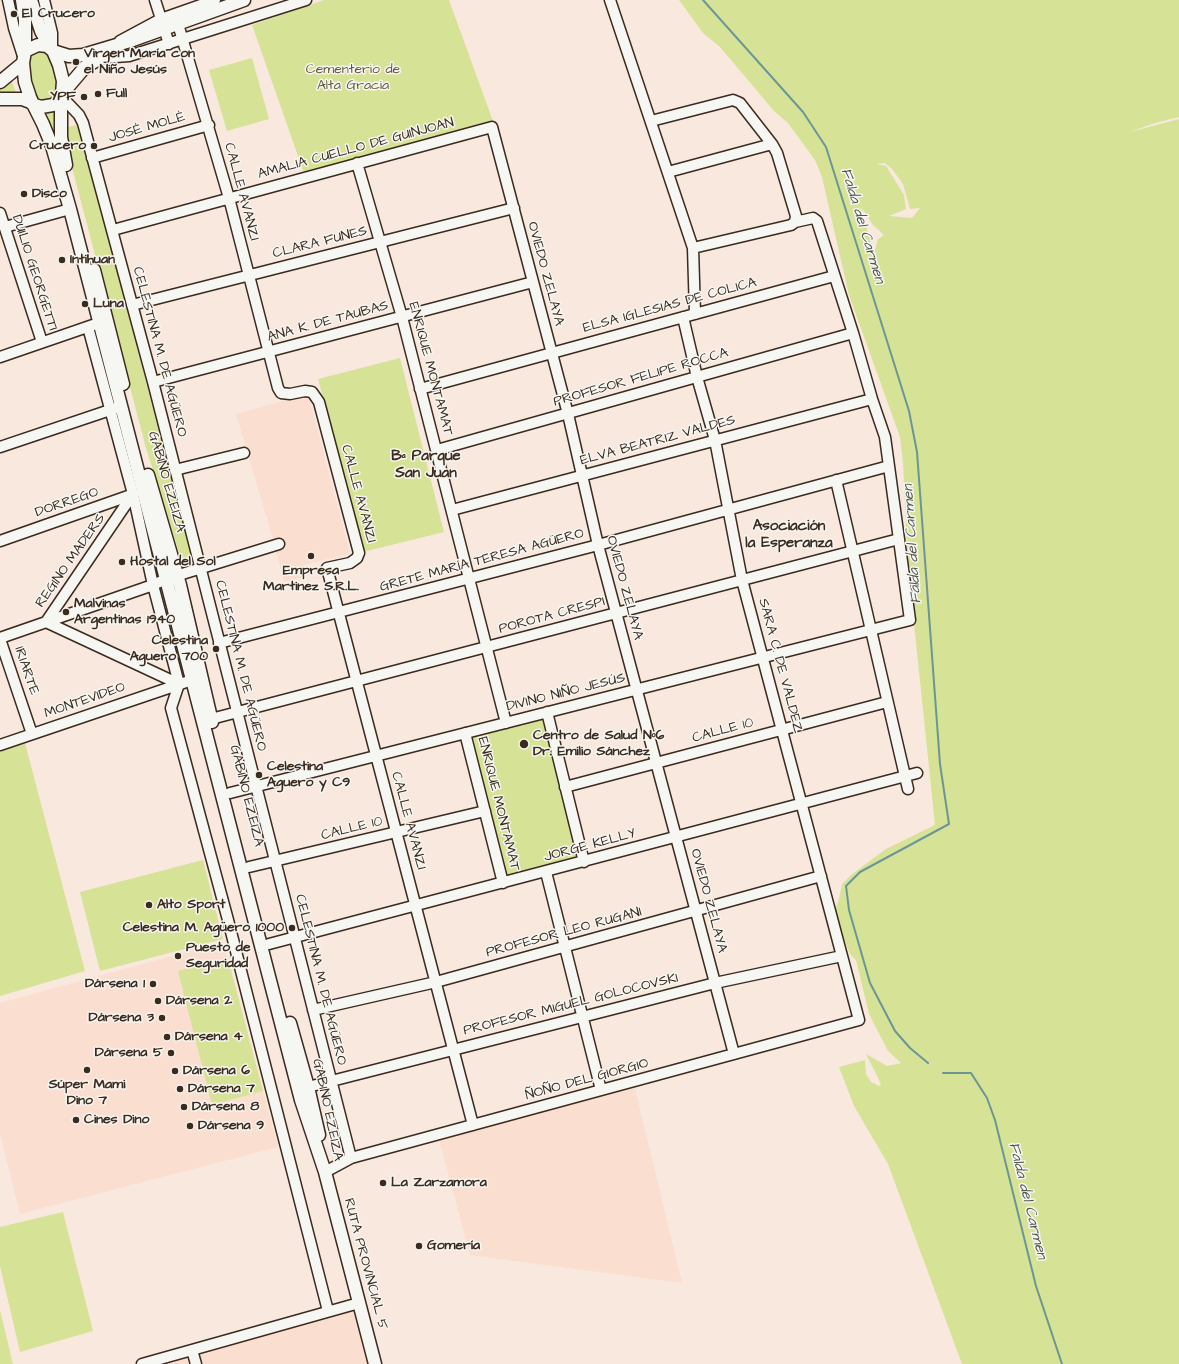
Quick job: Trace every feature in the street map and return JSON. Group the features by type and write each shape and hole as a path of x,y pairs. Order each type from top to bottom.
{"main road":[{"path":"22,0 25,20 25,82 33,104"},
{"path":"31,0 41,31 52,50 62,76 61,96"},
{"path":"0,100 22,99 41,107 55,104 76,76 86,67 130,41 162,24 178,24 244,0"},
{"path":"0,82 38,45 44,45 52,50 69,56 83,55 130,41"},
{"name":"GABINO EZEIZA","path":"61,96 62,152 142,458 171,577 211,719 269,944 308,1087 321,1145 325,1172"},
{"name":"GABINO EZEIZA","path":"33,104 52,146 70,209 93,325 138,493 171,577 192,680 301,1100 325,1172"},
{"name":"RUTA PROVINCIAL 5","path":"325,1172 375,1364"}],"street":[{"path":"8,0 14,28 24,57"},
{"path":"44,0 52,33 52,50"},
{"path":"154,0 169,44"},
{"path":"108,48 215,0"},
{"path":"100,58 129,56 306,0"},
{"path":"610,0 693,248 695,314"},
{"name":"CALLE AVANZI","path":"178,24 209,125 268,352 281,393 290,394 305,391 312,392 319,402 359,553 357,558 350,563 327,568 473,1125"},
{"name":"CELESTINA M. DE AGÜERO","path":"61,96 82,120 113,230 351,1158"},
{"path":"650,121 733,100 740,103 772,144 780,160 796,216 795,222"},
{"name":"JOSÉ MOLÉ","path":"92,158 209,125"},
{"name":"AMALIA CUELLO DE GUINJOAN","path":"113,230 492,127"},
{"name":"OVIEDO ZELAYA","path":"492,127 568,414 598,545 734,1054"},
{"path":"668,172 772,144"},
{"name":"ENRIQUE MONTAMAT","path":"357,163 402,317 506,723"},
{"name":"CLARA FUNES","path":"132,305 514,208"},
{"path":"5,228 70,209"},
{"name":"DUILIO GEORGETTI","path":"0,213 42,342"},
{"path":"693,248 791,226 795,222 813,218 817,221 853,333 872,399 885,436 899,539"},
{"name":"ELSA IGLESIAS DE COLICA","path":"420,389 834,276"},
{"name":"ANA K. DE TAUBAS","path":"153,382 533,282"},
{"name":"SARA C. DE VALDEZ","path":"684,317 697,377 715,440 727,510 742,580 859,1020"},
{"path":"0,357 93,325"},
{"name":"PROFESOR FELIPE ROCCA","path":"437,450 853,333"},
{"name":"ELVA BEATRIZ VALDES","path":"452,510 872,399"},
{"path":"0,447 115,408"},
{"path":"175,470 244,453"},
{"name":"GRETE MARÍA TERESA AGÜERO","path":"219,643 598,545 889,466"},
{"path":"836,480 908,789"},
{"path":"138,493 153,585 179,684 171,708 228,920 328,1311"},
{"name":"DORREGO","path":"0,541 138,493"},
{"name":"REGINO MADERS","path":"138,493 46,622 179,684"},
{"name":"POROTA CRESPI","path":"211,719 899,539"},
{"name":"DIVINO NIÑO JESÚS","path":"230,793 910,620 899,539"},
{"path":"0,638 153,585 171,577 279,544"},
{"name":"IRIARTE","path":"0,638 32,734"},
{"name":"MONTEVIDEO","path":"0,745 192,680"},
{"name":"CALLE 10","path":"566,787 887,702"},
{"path":"547,712 584,862"},
{"name":"ENRIQUE MONTAMAT","path":"465,733 503,883"},
{"name":"JORGE KELLY","path":"269,944 917,773"},
{"name":"CALLE 10","path":"249,867 485,811"},
{"path":"546,872 601,1090"},
{"name":"PROFESOR LEO RUGANI","path":"313,1010 436,982 696,912 821,876"},
{"name":"PROFESOR MIGUEL GOLOCOVSKI","path":"308,1087 453,1049 583,1018 715,983 842,956"},
{"name":"ÑOÑO DEL GIORGIO","path":"325,1172 351,1158 859,1020"},
{"path":"142,1364 359,1303"},
{"path":"192,1350 196,1364"}],"shaded area":[{"path":"308,394 350,553 304,565 307,576 284,582 276,550 281,548 277,537 273,539 236,414"},
{"path":"223,942 278,1147 20,1214 0,1134 0,1003"},
{"path":"635,1088 682,1283 470,1255 439,1139"},
{"path":"359,1303 375,1364 148,1364"}],"green space":[{"name":"Cementerio de Alta Gracia","path":"324,0 449,0 493,121 304,173 252,25"},
{"path":"679,0 1179,0 1179,117 1155,123 1130,132 1179,119 1179,1364 962,1364 888,1164 854,1106 839,1067 865,1060 866,1074 871,1082 879,1086 881,1085 866,1054 887,1066 901,1063 888,1051 869,1014 856,960 850,954 834,914 842,884 851,875 886,849 935,825 908,566 903,463 900,437 849,295 822,177 815,160 788,123 774,111 720,47 703,33","holes":["885,163 892,169 903,184 910,209 920,208 912,218 889,216 906,209 904,195 886,166 876,164","861,207 873,225 884,235 878,239 875,250 878,269"]},
{"path":"34,50 43,51 47,54 57,77 56,95 53,99 45,102 35,97 27,76 30,53"},
{"path":"252,58 269,119 227,131 209,70"},
{"path":"11,79 16,93 0,95 0,86"},
{"path":"56,109 57,148 42,111"},
{"path":"76,125 80,129 193,562 187,567 183,565 146,448 70,160 67,145 68,127"},
{"path":"400,358 444,532 363,552 318,379"},
{"path":"540,718 545,721 578,859 509,876 505,873 471,740 473,735"},
{"path":"25,743 85,971 0,996 0,752"},
{"name":"Alto Sport","path":"203,860 223,939 100,971 80,892"},
{"path":"228,958 263,1091 212,1105 178,971"},
{"path":"63,1212 93,1331 20,1352 0,1266 0,1227"},
{"path":"0,1310 13,1364 0,1364"}],"waterway":[{"name":"Falda del Carmen","path":"703,0 803,112 826,147 909,411 917,452 940,764 949,824 860,872 846,886 849,910 870,983 895,1031 910,1048 928,1063"},
{"name":"Falda del Carmen","path":"943,1073 971,1073 987,1098 995,1120 1036,1286 1062,1364"}],"place":[{"name":"El Crucero","path":"14,14"},
{"name":"Virgen María con el Niño Jesús","path":"76,62"},
{"name":"Full","path":"98,94"},
{"name":"YPF","path":"84,97"},
{"name":"Crucero","path":"94,146"},
{"name":"Disco","path":"24,194"},
{"name":"Intihuan","path":"62,260"},
{"name":"Luna","path":"85,304"},
{"name":"Empresa Martinez S.R.L.","path":"311,556"},
{"name":"Hostal del Sol","path":"122,562"},
{"name":"Malvinas Argentinas 1940","path":"66,612"},
{"name":"Celestina Aguero 700","path":"216,649"},
{"name":"Centro de Salud Nº6 Dr. Emilio Sánchez","path":"524,744"},
{"name":"Celestina Aguero y C9","path":"259,775"},
{"name":"Alto Sport","path":"149,905"},
{"name":"Celestina M. Agüero 1000","path":"292,928"},
{"name":"Puesto de Seguridad","path":"178,956"},
{"name":"Dársena 1","path":"153,984"},
{"name":"Dársena 2","path":"158,1001"},
{"name":"Dársena 3","path":"162,1018"},
{"name":"Dársena 4","path":"167,1037"},
{"name":"Dársena 5","path":"171,1053"},
{"name":"Súper Mami Dino 7","path":"87,1070"},
{"name":"Dársena 6","path":"175,1071"},
{"name":"Dársena 7","path":"180,1089"},
{"name":"Dársena 8","path":"184,1107"},
{"name":"Cines Dino","path":"76,1120"},
{"name":"Dársena 9","path":"190,1126"},
{"name":"La Zarzamora","path":"383,1183"},
{"name":"Gomería","path":"419,1246"}],"district":[{"name":"Bª Parque San Juan","path":"426,466"},
{"name":"Asociación la Esperanza","path":"789,536"}]}
